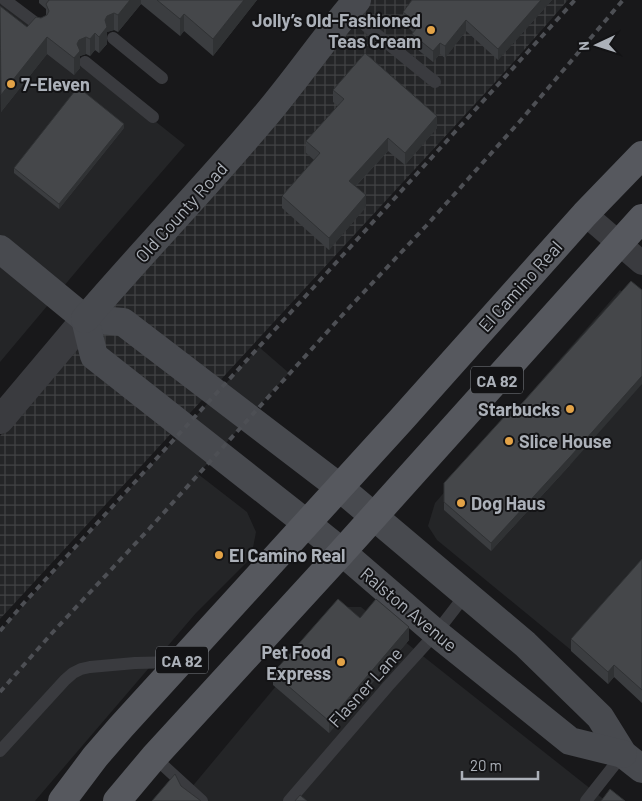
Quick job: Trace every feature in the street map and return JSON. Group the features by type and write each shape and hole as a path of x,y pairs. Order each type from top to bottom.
{"main road":[{"name":"Old County Road","path":"85,319 124,273 226,163 262,121 352,6"},
{"name":"El Camino Real","path":"62,801 95,757 121,727 401,420 585,214 642,155"},
{"name":"CA 82","path":"117,801 154,757 342,552 642,218"},
{"path":"0,250 85,319 123,322 339,487 526,644 600,717 632,762"},
{"name":"Ralston Avenue","path":"85,319 94,356 342,552 436,633 570,741 632,762"}],"street":[{"path":"585,214 642,263"},
{"name":"Old County Road","path":"0,420 85,319"}],"lane":[{"path":"5,0 41,27"},
{"path":"352,6 435,82"},
{"path":"113,38 162,78"},
{"path":"84,62 153,117"},
{"name":"Flasner Lane","path":"289,801 436,633 466,594"},
{"path":"0,751 65,680 81,669 101,665 181,662"},
{"path":"154,757 202,801"},
{"path":"586,801 632,762"}],"shaded area":[{"path":"0,0 3,0 185,145 0,362"},
{"path":"359,0 568,0 510,66 0,619 0,436 105,313"},
{"path":"620,290 642,308 642,570 571,650 437,540 428,526 435,503"},
{"path":"259,347 289,373 198,474 247,512 256,532 251,558 196,613 35,801 0,801 0,631"},
{"path":"342,607 361,607 606,801 182,801"}],"building":[{"path":"49,0 130,0 118,15 114,13 107,16 105,20 107,27 99,37 95,33 90,39 86,37 79,40 77,44 80,51 74,58 47,37 1,95 0,6 27,27 36,17 41,18 47,15 49,11 46,4"},
{"path":"157,0 244,0 213,39 184,14 180,19"},
{"path":"412,0 541,0 498,49 466,20 445,46 440,43 433,51 412,34 419,25 403,12"},
{"path":"365,53 437,116 405,153 388,138 349,181 366,195 329,238 282,196 320,153 306,141 344,99 333,90"},
{"path":"78,87 124,124 59,204 14,168"},
{"path":"631,281 642,290 642,376 491,543 444,502 444,483 514,406 517,409"},
{"path":"642,559 642,690 614,665 608,672 571,639"},
{"name":"Pet Food Express","path":"338,599 360,618 376,599 409,627 329,721 273,673"},
{"path":"175,774 181,786 201,801 152,801"},
{"path":"610,789 625,801 601,801"},
{"path":"300,795 307,801 295,801"}],"railway":[{"path":"0,631 575,0"},
{"path":"0,692 347,310 426,226 521,120 623,0"}],"place":[{"name":"Jolly’s Old-Fashioned Teas Cream","path":"431,30"},
{"name":"7-Eleven","path":"11,84"},
{"name":"Starbucks","path":"570,409"},
{"name":"Slice House","path":"509,441"},
{"name":"Dog Haus","path":"461,503"},
{"name":"El Camino Real","path":"219,555"},
{"name":"Pet Food Express","path":"341,662"}]}
